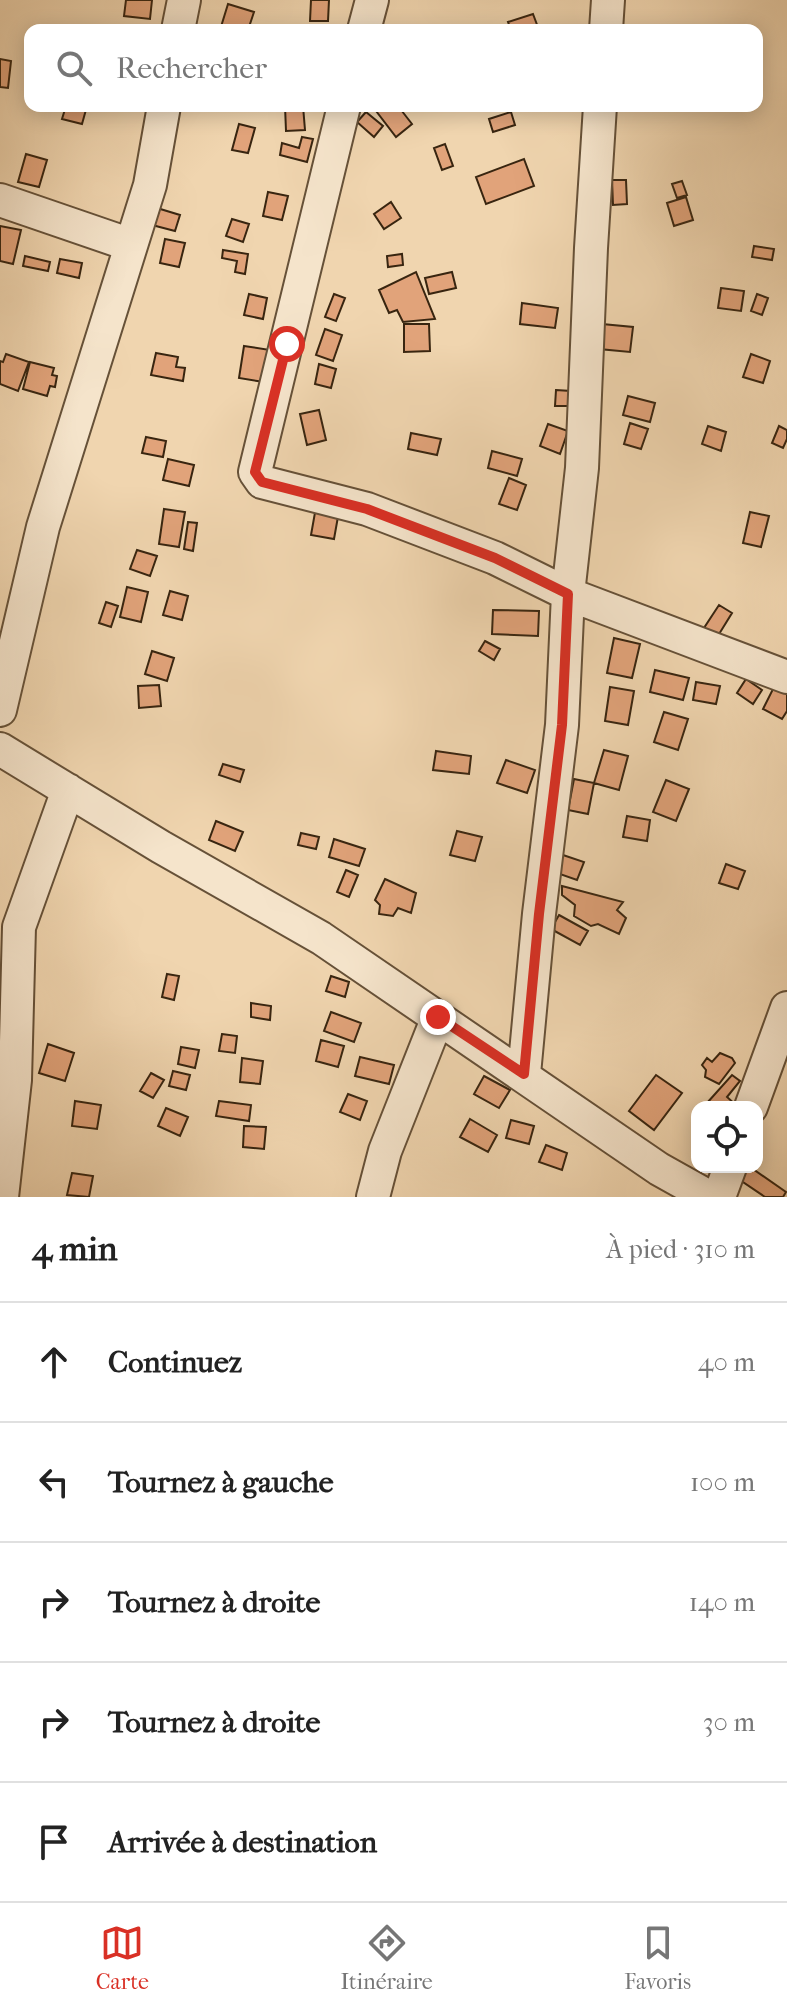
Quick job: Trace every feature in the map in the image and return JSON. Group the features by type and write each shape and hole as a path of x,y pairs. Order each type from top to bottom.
{"street":[{"path":"179,24 184,0"},
{"path":"366,24 372,0"},
{"path":"606,24 608,0"},
{"path":"0,710 43,527 150,185 163,112"},
{"path":"343,112 255,472 258,478 262,482 367,509 495,558 568,594 787,677"},
{"path":"524,1074 539,914 562,725 568,594 582,468 600,112"},
{"path":"0,200 131,245"},
{"path":"0,749 161,847 321,938 659,1169 709,1197"},
{"path":"2,1197 15,1080 17,939 68,790"},
{"path":"753,1101 787,1008"},
{"path":"373,1197 385,1151 438,1017"},
{"path":"719,1197 728,1173"}],"building":[{"path":"126,0 152,0 150,19 124,16"},
{"path":"311,0 329,0 328,21 310,21"},
{"path":"228,4 254,12 250,24 222,24"},
{"path":"533,14 537,24 509,24"},
{"path":"0,59 11,61 8,88 0,87"},
{"path":"64,112 85,112 82,124 62,119"},
{"path":"285,112 304,112 305,130 286,131"},
{"path":"366,112 383,126 374,137 357,122"},
{"path":"377,112 403,112 412,124 396,137"},
{"path":"511,112 515,125 493,132 489,119"},
{"path":"239,124 255,128 248,153 232,150"},
{"path":"302,137 313,139 307,162 280,155 282,143 299,148"},
{"path":"445,144 453,166 442,170 434,148"},
{"path":"26,154 47,160 39,187 18,182"},
{"path":"524,159 534,186 486,204 476,177"},
{"path":"612,180 626,180 627,204 613,205"},
{"path":"682,181 687,195 677,198 672,184"},
{"path":"268,192 288,196 282,220 263,216"},
{"path":"686,197 693,220 674,226 667,203"},
{"path":"391,202 401,218 384,229 374,214"},
{"path":"157,208 180,215 175,231 152,225"},
{"path":"232,219 249,224 243,242 226,236"},
{"path":"0,226 21,230 13,264 0,261"},
{"path":"165,239 185,243 179,267 160,263"},
{"path":"754,246 774,249 772,260 752,257"},
{"path":"223,250 248,254 245,274 235,272 237,261 222,258"},
{"path":"402,254 403,265 388,267 387,256"},
{"path":"25,256 50,262 48,271 23,266"},
{"path":"60,259 82,263 79,278 57,273"},
{"path":"416,272 435,319 403,322 397,310 389,313 379,290"},
{"path":"452,272 456,288 429,294 425,278"},
{"path":"721,288 744,291 741,311 718,308"},
{"path":"249,294 267,298 263,319 244,315"},
{"path":"334,294 345,298 336,321 325,317"},
{"path":"757,294 768,298 762,315 751,311"},
{"path":"522,303 558,308 555,328 520,324"},
{"path":"404,324 429,324 430,351 404,352"},
{"path":"602,324 633,327 630,352 599,349"},
{"path":"325,329 342,335 333,361 316,355"},
{"path":"244,346 270,350 264,382 239,378"},
{"path":"156,353 178,357 176,367 185,368 183,381 151,375"},
{"path":"6,354 29,362 18,391 0,384 0,361 3,362"},
{"path":"751,354 770,361 763,383 743,377"},
{"path":"30,362 54,368 52,375 57,376 55,387 50,386 47,396 23,389"},
{"path":"319,364 336,369 331,388 315,384"},
{"path":"556,390 571,391 570,406 555,406"},
{"path":"628,396 655,403 650,422 623,415"},
{"path":"319,410 326,440 307,445 300,414"},
{"path":"630,423 648,429 641,449 624,444"},
{"path":"548,424 568,431 560,454 540,446"},
{"path":"708,426 726,432 721,451 702,444"},
{"path":"779,426 787,430 783,448 772,443"},
{"path":"411,433 441,439 437,455 408,449"},
{"path":"146,437 166,441 163,457 142,453"},
{"path":"492,451 522,459 517,476 488,468"},
{"path":"168,459 194,465 189,486 163,480"},
{"path":"509,478 526,485 517,510 499,504"},
{"path":"316,507 339,511 334,539 311,535"},
{"path":"164,509 185,512 179,547 159,544"},
{"path":"750,512 769,516 761,547 743,543"},
{"path":"188,522 197,523 193,551 184,549"},
{"path":"137,550 157,556 150,576 130,569"},
{"path":"127,587 148,592 141,622 120,617"},
{"path":"170,591 188,596 182,620 163,615"},
{"path":"106,602 118,606 111,627 99,623"},
{"path":"719,605 732,613 716,639 702,631"},
{"path":"493,610 539,611 538,636 492,634"},
{"path":"614,638 640,644 632,678 607,673"},
{"path":"485,641 500,649 494,660 479,651"},
{"path":"152,651 174,658 167,681 145,674"},
{"path":"655,670 689,678 683,700 650,692"},
{"path":"746,679 762,690 753,704 737,693"},
{"path":"696,682 720,686 716,704 693,700"},
{"path":"159,685 161,706 139,708 138,686"},
{"path":"610,687 634,691 628,725 605,721"},
{"path":"774,687 787,694 787,711 782,719 763,709"},
{"path":"664,712 688,719 678,750 654,742"},
{"path":"604,750 628,756 619,790 594,783"},
{"path":"436,751 471,756 469,774 433,770"},
{"path":"506,760 535,770 527,793 497,783"},
{"path":"223,764 244,770 240,782 219,775"},
{"path":"574,779 594,783 588,814 568,810"},
{"path":"666,780 689,789 676,821 653,812"},
{"path":"627,816 650,820 647,841 623,837"},
{"path":"216,821 243,832 235,851 209,840"},
{"path":"457,831 482,837 475,861 450,855"},
{"path":"301,833 319,837 316,849 298,845"},
{"path":"334,839 365,849 359,866 329,857"},
{"path":"560,854 584,862 577,880 554,872"},
{"path":"726,864 745,871 738,889 719,883"},
{"path":"346,870 358,875 349,897 337,892"},
{"path":"385,879 416,893 411,913 398,908 393,916 379,914 380,905 375,900"},
{"path":"562,886 623,902 617,910 626,918 619,934 598,924 591,926 574,916 575,905 562,895"},
{"path":"559,915 588,931 580,945 551,929"},
{"path":"167,974 179,976 174,1000 162,997"},
{"path":"331,976 349,982 345,997 326,991"},
{"path":"251,1003 271,1006 270,1020 251,1017"},
{"path":"331,1012 361,1023 354,1042 324,1031"},
{"path":"222,1034 237,1036 235,1053 219,1051"},
{"path":"321,1040 344,1046 338,1067 316,1061"},
{"path":"48,1044 74,1053 65,1081 39,1073"},
{"path":"181,1047 199,1050 195,1068 178,1064"},
{"path":"720,1053 732,1058 735,1063 719,1084 705,1077 706,1070 702,1065 707,1058 712,1062"},
{"path":"360,1057 394,1065 389,1084 355,1076"},
{"path":"242,1058 263,1061 260,1084 240,1082"},
{"path":"173,1071 190,1075 186,1090 169,1086"},
{"path":"151,1073 164,1080 153,1098 140,1091"},
{"path":"656,1075 682,1093 654,1130 629,1111"},
{"path":"732,1075 740,1081 727,1097 731,1101 709,1101"},
{"path":"484,1076 510,1090 499,1108 474,1094"},
{"path":"348,1094 367,1101 360,1120 340,1112"},
{"path":"75,1101 101,1105 97,1129 72,1126"},
{"path":"219,1101 251,1105 249,1121 216,1116"},
{"path":"166,1108 188,1117 180,1136 158,1126"},
{"path":"470,1119 497,1135 488,1152 460,1137"},
{"path":"511,1120 534,1126 529,1144 506,1138"},
{"path":"244,1126 266,1127 264,1149 243,1147"},
{"path":"546,1145 567,1153 562,1170 539,1162"},
{"path":"72,1173 93,1176 89,1197 67,1195"},
{"path":"741,1173 759,1173 786,1192 783,1197 765,1197 737,1178"}],"route":[{"path":"287,344 255,472 262,482 367,509 495,558 568,594 562,725 539,914 524,1074 438,1017"}]}
